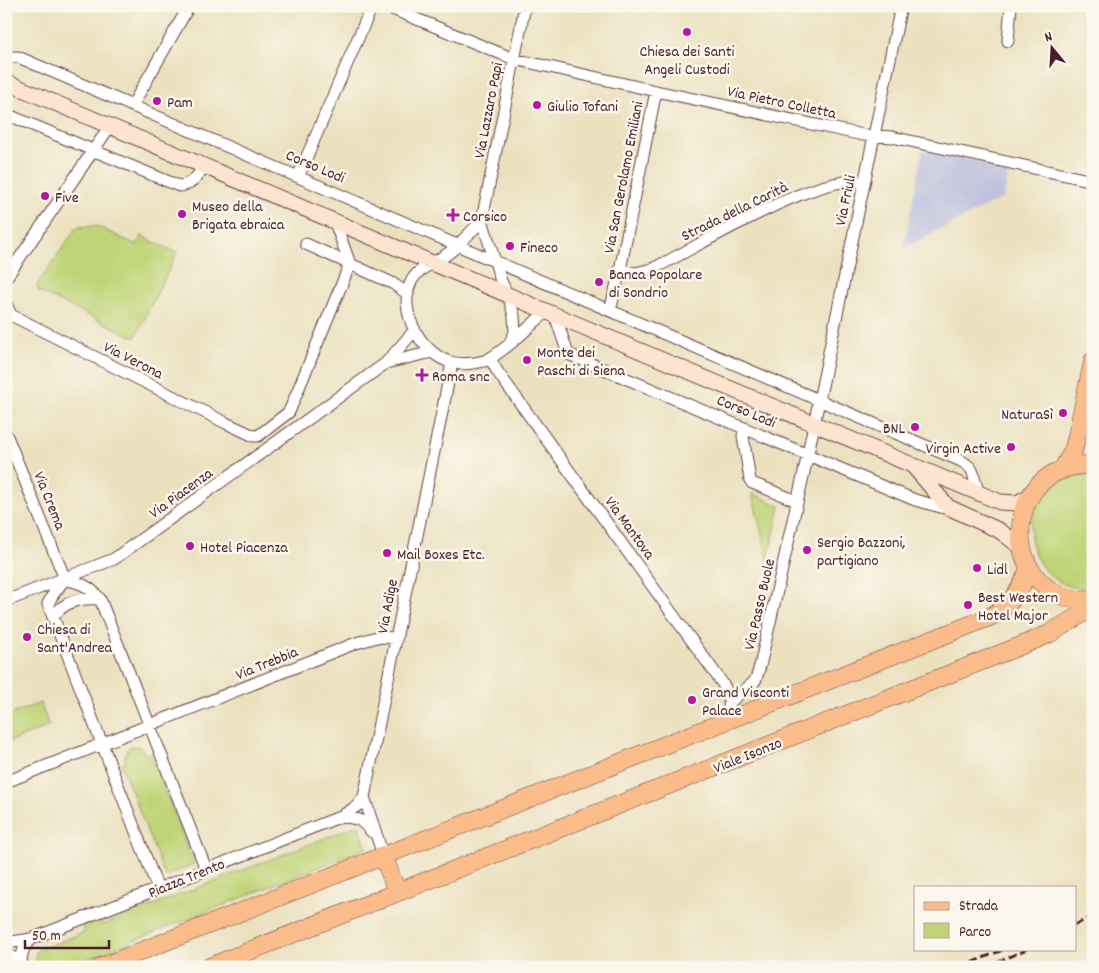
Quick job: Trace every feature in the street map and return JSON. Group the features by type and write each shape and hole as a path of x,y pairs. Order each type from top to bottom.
{"main road":[{"name":"Corso Lodi","path":"6,82 980,494 1008,504 1017,503 1030,496"},
{"path":"1093,361 1073,450 1078,467 1044,480 1030,496 1024,508 1020,535 1021,547 1029,567 1042,583 1058,594 1072,599 1093,600"},
{"name":"Corso Lodi","path":"913,466 945,505 952,510 1000,531 1016,541 1021,547"},
{"path":"101,967 990,617 1001,610 1016,594 1025,580 1029,567"},
{"name":"Viale Isonzo","path":"398,892 1020,646 1049,634 1093,607"},
{"path":"209,967 398,892 383,855"}],"street":[{"path":"132,106 189,6"},
{"path":"298,177 372,6"},
{"name":"Via Pietro Colletta","path":"385,6 514,59 863,135 892,137 1093,181"},
{"name":"Via Lazzaro Papi","path":"507,295 482,220 526,6"},
{"name":"Via Friuli","path":"818,400 901,6"},
{"path":"1008,41 1012,6"},
{"name":"Corso Lodi","path":"6,57 18,57 965,462 973,470 980,494"},
{"name":"Via San Gerolamo Emiliani","path":"620,270 656,91"},
{"path":"6,114 179,186 190,183 197,177 204,166"},
{"path":"6,278 110,126"},
{"name":"Strada della Carità","path":"620,270 635,273 652,269 788,200 834,183 850,180 864,182"},
{"path":"482,220 458,245 414,277 408,294 409,314 415,330 432,352 441,358 452,362 471,363 490,358 551,314"},
{"path":"308,419 294,399 350,264 335,222"},
{"path":"306,244 392,283 408,294"},
{"path":"610,311 620,270"},
{"path":"507,295 516,328 508,344"},
{"path":"6,304 9,316"},
{"name":"Corso Lodi","path":"551,314 568,354 915,500 952,510"},
{"name":"Via Verona","path":"9,316 254,436 258,436 289,412 294,399"},
{"name":"Via Piacenza","path":"7,600 114,559 386,363 415,330"},
{"name":"Via Piacenza","path":"386,363 432,352"},
{"name":"Via Mantova","path":"490,358 497,371 718,677 727,690 730,702"},
{"name":"Via Adige","path":"364,797 452,362"},
{"name":"Via Passo Buole","path":"730,702 753,682 758,674 808,455 818,400"},
{"path":"745,428 743,436 750,480 797,501"},
{"name":"Via Crema","path":"6,434 65,579"},
{"path":"158,889 48,604 65,579 84,584 100,599 206,869"},
{"path":"53,617 63,606 73,601 79,599 100,599"},
{"name":"Via Trebbia","path":"149,726 356,643 377,637 396,638"},
{"path":"726,720 730,702"},
{"path":"6,782 149,726"},
{"path":"364,797 383,855"},
{"name":"Piazza Trento","path":"6,942 30,939 342,816 357,806 364,797"},
{"path":"342,816 360,820 376,837"},
{"path":"22,967 21,954 30,939"},
{"path":"6,954 14,958 22,967"}],"shaded area":[{"path":"923,150 1010,167 1003,198 903,248"}],"green space":[{"path":"96,226 137,245 142,236 177,253 135,338 38,291 37,285 77,227"},
{"path":"1081,475 1093,475 1093,589 1068,586 1049,574 1037,558 1031,538 1033,518 1041,499 1057,484"},
{"path":"752,493 780,506 768,560"},
{"path":"40,703 49,726 6,743 6,716"},
{"path":"131,746 140,747 146,754 150,753 194,864 165,876 121,764 125,763 125,753"},
{"path":"358,825 367,848 67,967 38,967 35,958 36,951 85,932 83,925 100,918 103,925"}],"railway":[{"path":"1076,924 1093,916"},
{"path":"961,967 1003,950"},
{"path":"987,967 1025,950"}],"place":[{"name":"Chiesa dei Santi Angeli Custodi","path":"687,32"},
{"name":"Pam","path":"157,101"},
{"name":"Giulio Tofani","path":"537,105"},
{"name":"Five","path":"45,196"},
{"name":"Museo della Brigata ebraica","path":"182,214"},
{"name":"Corsico","path":"453,215"},
{"name":"Fineco","path":"510,246"},
{"name":"Banca Popolare di Sondrio","path":"599,282"},
{"name":"Monte dei Paschi di Siena","path":"527,360"},
{"name":"Roma snc","path":"422,375"},
{"name":"NaturaSì","path":"1063,413"},
{"name":"BNL","path":"915,427"},
{"name":"Virgin Active","path":"1011,447"},
{"name":"Hotel Piacenza","path":"190,546"},
{"name":"Sergio Bazzoni, partigiano","path":"807,550"},
{"name":"Mail Boxes Etc.","path":"387,553"},
{"name":"Lidl","path":"977,568"},
{"name":"Best Western Hotel Major","path":"968,605"},
{"name":"Chiesa di Sant'Andrea","path":"27,637"},
{"name":"Grand Visconti Palace","path":"692,700"}]}
